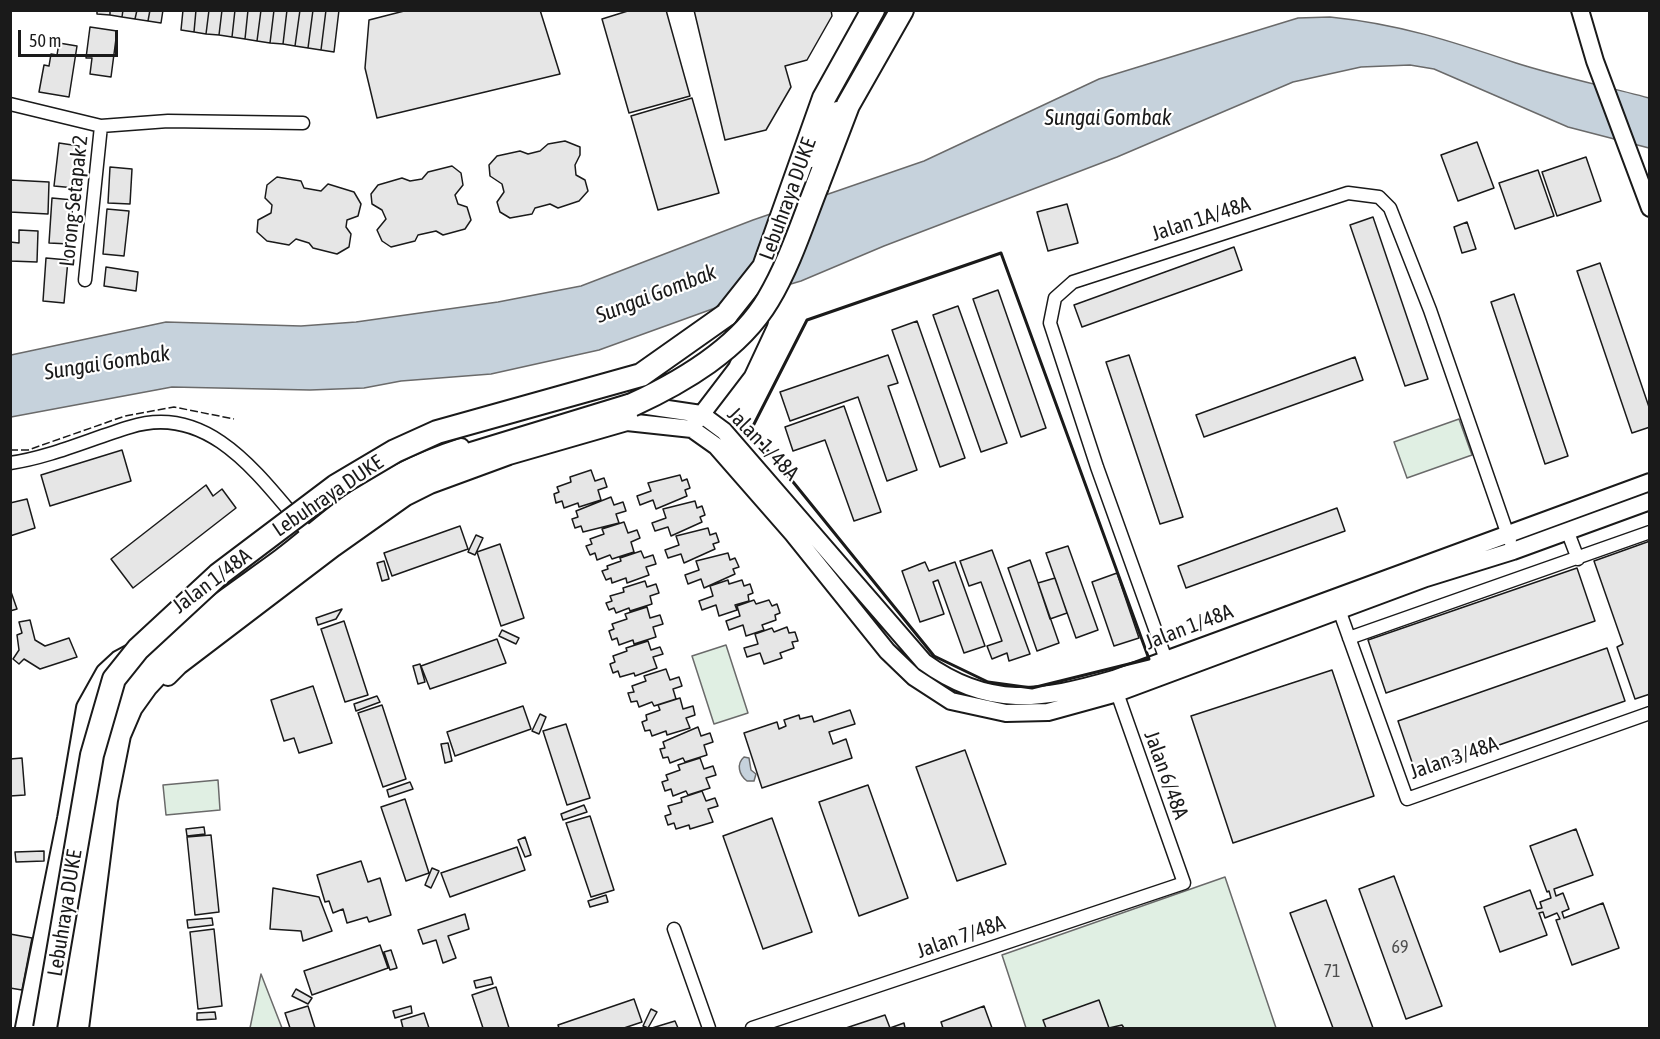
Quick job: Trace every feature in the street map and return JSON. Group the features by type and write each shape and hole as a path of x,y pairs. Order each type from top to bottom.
{"highway":[{"name":"Lebuhraya DUKE","path":"45,1029 92,755 114,679 138,649 218,575 336,486 395,451 437,432 641,375 726,315 764,267 824,98 873,10"},
{"name":"Lebuhraya DUKE","path":"85,965 106,800 119,735 131,707 146,686 182,647 392,487 455,459 632,405 654,396 724,351 768,302 789,259 848,105 902,10"},
{"path":"27,1029 63,850 88,708 101,683 120,662 187,626"},
{"path":"70,1029 85,965"},
{"path":"77,1029 85,965"}],"main road":[{"path":"692,429 737,368 757,329 814,154 857,71 894,10"},
{"path":"1580,11 1595,61 1650,208"},
{"name":"Jalan 1/48A","path":"63,1029 93,797 107,728 119,702 134,680 187,626 348,504 423,459 500,434 626,403 701,414 723,431 924,662 944,676 964,686 1000,695 1037,697 1115,686"},
{"name":"Jalan 1/48A","path":"88,1029 118,770 135,721 155,690 179,666 383,512 430,484 509,456 627,422 692,429 716,446 793,534 887,651 914,677 951,701 1006,713 1048,712 1337,603 1507,534 1650,482"},
{"name":"Jalan 1/48A","path":"1337,603 1513,550 1650,501"}],"street":[{"path":"10,104 101,126 168,121 303,123"},
{"name":"Lorong Setapak 2","path":"86,280 101,126"},
{"name":"Jalan 1A/48A","path":"1168,665 1097,467 1050,323 1055,298 1073,282 1348,193 1379,197 1390,208 1430,310 1513,550"},
{"path":"10,463 77,445 133,426 156,423 196,426 231,448 310,535"},
{"path":"1567,530 1578,559"},
{"path":"1349,638 1650,532"},
{"name":"Jalan 3/48A","path":"1337,603 1407,799 1650,713"},
{"name":"Jalan 6/48A","path":"1115,686 1184,883"},
{"name":"Jalan 7/48A","path":"752,1029 1184,883"},
{"path":"674,929 709,1029"}],"green space":[{"path":"1459,419 1472,455 1407,478 1394,442"},
{"path":"726,645 748,713 714,724 692,656"},
{"path":"218,780 220,810 166,815 163,785"},
{"path":"1225,877 1276,1028 1026,1028 1002,955"},
{"path":"261,974 282,1028 250,1028"}],"water":[{"name":"Sungai Gombak","path":"1330,17 1379,24 1424,34 1533,68 1649,98 1649,148 1568,127 1434,69 1410,65 1361,67 1293,82 1117,157 884,246 801,281 740,299 599,350 491,374 401,381 364,388 310,390 172,387 11,417 11,355 166,322 301,326 356,322 498,302 581,286 753,220 924,161 1099,79 1298,18"},
{"path":"744,757 749,758 751,770 756,774 754,781 747,781 740,773 739,766"}],"building":[{"path":"97,10 110,10 110,15 97,14"},
{"path":"110,10 123,10 122,17 110,15"},
{"path":"123,10 137,10 135,19 122,17"},
{"path":"137,10 150,10 148,21 135,19"},
{"path":"150,10 163,10 161,23 148,21"},
{"path":"183,10 196,10 194,32 181,30"},
{"path":"196,10 209,10 206,34 194,32"},
{"path":"209,10 222,10 219,35 206,34"},
{"path":"222,10 235,10 232,37 219,35"},
{"path":"235,10 248,10 245,39 232,37"},
{"path":"248,10 261,10 257,41 245,39"},
{"path":"261,10 274,10 270,43 257,41"},
{"path":"274,10 287,10 283,44 270,43"},
{"path":"287,10 300,10 295,46 283,44"},
{"path":"300,10 313,10 308,48 295,46"},
{"path":"313,10 326,10 321,50 308,48"},
{"path":"326,10 339,10 334,52 321,50"},
{"path":"408,10 540,10 560,74 377,118 365,68 369,20"},
{"path":"631,10 666,10 690,96 629,113 602,19"},
{"path":"694,10 831,10 832,16 807,60 785,66 791,87 766,130 725,140"},
{"path":"90,27 117,31 111,77 90,74 92,58 86,58"},
{"path":"59,43 77,46 69,97 39,92 44,65 49,66 51,54 57,55"},
{"path":"692,98 719,193 658,210 631,116"},
{"path":"565,141 580,147 580,155 575,165 576,175 585,180 588,191 579,201 558,208 550,204 535,208 532,214 510,218 500,212 497,202 504,192 502,184 490,176 489,165 497,156 520,151 528,154 540,151 548,144"},
{"path":"1477,142 1494,188 1458,201 1441,155"},
{"path":"59,143 79,146 75,188 54,186"},
{"path":"1586,157 1601,201 1557,216 1542,172"},
{"path":"452,166 461,173 463,185 455,195 458,204 467,207 471,220 465,229 443,235 436,231 418,235 415,241 391,247 382,241 377,230 386,219 382,210 372,204 371,194 378,185 402,178 410,181 422,179 428,172"},
{"path":"110,167 132,169 130,204 108,203"},
{"path":"1538,170 1554,216 1515,229 1499,183"},
{"path":"277,177 301,181 304,188 321,191 328,184 354,192 361,204 358,216 347,220 346,227 351,234 349,247 337,254 313,248 309,243 296,239 289,245 267,241 257,232 258,220 271,213 272,205 265,198 267,185"},
{"path":"11,180 49,182 48,214 10,212"},
{"path":"52,198 73,200 70,244 49,243"},
{"path":"1067,204 1078,243 1048,251 1037,212"},
{"path":"107,209 129,211 124,256 103,254"},
{"path":"1373,217 1428,379 1405,386 1350,225"},
{"path":"1467,222 1476,249 1462,253 1454,227"},
{"path":"19,230 38,231 37,262 10,261 10,242 19,243"},
{"path":"1234,247 1242,270 1082,327 1074,305"},
{"path":"46,258 68,260 64,303 43,301"},
{"path":"1600,263 1650,410 1650,427 1632,433 1577,271"},
{"path":"106,267 138,272 136,291 104,286"},
{"path":"998,290 1046,428 1021,437 973,299"},
{"path":"1514,294 1568,456 1545,464 1491,302"},
{"path":"958,306 1007,443 981,452 933,315"},
{"path":"917,321 965,458 940,467 892,330"},
{"path":"888,355 898,383 888,386 917,470 887,481 858,397 790,421 780,392"},
{"path":"1129,355 1183,517 1160,524 1106,362"},
{"path":"1355,357 1363,380 1204,437 1196,415"},
{"path":"844,406 881,512 854,521 825,440 793,451 785,427"},
{"path":"122,450 131,481 50,506 41,475"},
{"path":"591,470 595,481 604,478 607,487 598,490 601,500 579,507 578,503 564,508 562,501 556,503 554,494 559,492 557,487 571,482 570,477"},
{"path":"680,475 682,481 687,479 690,488 685,490 687,496 656,509 653,500 640,505 637,496 651,491 648,483"},
{"path":"206,485 213,496 222,489 236,508 133,588 111,559"},
{"path":"611,497 614,505 623,502 626,511 616,514 619,523 583,532 581,526 575,528 572,519 578,517 576,511"},
{"path":"27,499 35,528 10,536 10,503"},
{"path":"695,501 697,508 702,506 705,515 700,517 702,522 671,536 668,527 655,531 652,523 666,518 663,509"},
{"path":"1337,508 1345,531 1186,588 1178,566"},
{"path":"624,522 628,533 637,530 640,538 631,542 634,552 612,559 610,555 597,560 595,553 590,555 586,546 592,544 590,539 604,534 602,529"},
{"path":"460,526 468,549 392,576 384,553"},
{"path":"708,528 710,535 716,533 719,542 713,544 715,549 684,563 681,554 668,558 665,550 679,545 676,536"},
{"path":"476,535 483,538 475,555 468,552"},
{"path":"1650,541 1650,694 1635,699 1617,647 1623,644 1594,561"},
{"path":"500,544 524,618 501,626 477,552"},
{"path":"1068,546 1098,630 1076,638 1046,553"},
{"path":"992,550 1030,654 1009,661 1007,653 992,659 987,646 1002,641 981,582 969,586 960,561"},
{"path":"641,551 644,558 653,555 656,564 646,567 649,575 627,583 626,578 612,583 611,578 606,580 602,571 608,569 607,566 621,561 620,558"},
{"path":"728,553 730,560 735,558 739,567 733,569 735,574 704,588 701,579 688,584 685,575 699,570 696,561"},
{"path":"1030,560 1059,643 1037,651 1008,568"},
{"path":"384,561 389,579 382,581 377,563"},
{"path":"925,562 929,571 955,562 985,646 964,653 938,580 933,582 944,614 920,622 902,571"},
{"path":"1577,568 1595,621 1386,693 1368,640"},
{"path":"1117,573 1139,638 1114,646 1092,582"},
{"path":"1055,578 1067,613 1050,619 1038,583"},
{"path":"728,580 729,584 742,580 744,586 750,584 753,593 748,595 749,601 735,605 737,610 719,616 716,605 702,610 699,601 713,596 710,586"},
{"path":"645,581 647,587 656,584 659,593 650,596 652,604 616,613 614,608 609,610 606,603 612,601 610,596 624,592 623,588"},
{"path":"10,589 17,609 10,611"},
{"path":"754,600 756,604 769,600 772,606 777,604 780,613 775,615 776,620 762,625 764,630 746,636 743,625 729,630 726,621 740,616 737,606"},
{"path":"647,607 650,618 660,615 663,624 653,627 656,637 634,644 633,640 619,645 617,638 612,640 609,631 614,629 612,624 627,619 625,614"},
{"path":"342,609 336,619 318,625 316,618"},
{"path":"30,620 35,640 45,646 69,638 77,657 40,669 24,659 19,664 13,659 19,650 17,635 22,633 19,622"},
{"path":"344,621 368,695 345,702 321,629"},
{"path":"787,627 789,633 795,632 798,641 792,642 794,648 780,653 782,658 764,664 760,653 747,657 744,648 758,644 755,634 772,628 774,632"},
{"path":"502,630 519,638 516,644 499,636"},
{"path":"497,639 506,663 430,689 421,666"},
{"path":"648,641 651,650 660,647 663,654 653,657 657,668 635,676 634,673 620,677 618,671 613,673 610,664 615,662 613,656 627,651 626,648"},
{"path":"1607,648 1625,701 1416,774 1398,721"},
{"path":"420,664 425,682 418,684 413,666"},
{"path":"666,669 670,680 679,677 682,686 673,689 676,699 654,706 652,702 639,707 637,701 631,702 628,693 634,692 632,686 646,681 644,676"},
{"path":"1332,670 1374,796 1233,843 1191,716"},
{"path":"313,686 332,743 299,753 294,738 284,741 271,700"},
{"path":"377,696 380,702 356,711 354,704"},
{"path":"680,698 683,709 693,706 695,715 686,718 690,728 667,735 666,731 652,736 650,730 645,731 642,722 647,720 646,715 660,710 658,705"},
{"path":"382,705 406,779 383,787 358,713"},
{"path":"523,706 531,729 455,756 447,732"},
{"path":"850,710 855,724 829,732 833,744 846,739 852,758 762,788 744,733 777,722 779,729 786,726 784,720 799,715 800,719 812,716 814,722"},
{"path":"540,714 546,717 539,734 532,731"},
{"path":"566,724 590,798 567,805 543,731"},
{"path":"698,727 701,736 710,733 713,742 704,745 707,755 685,762 683,758 670,763 668,757 663,758 660,749 665,748 663,742"},
{"path":"448,743 452,761 445,763 441,744"},
{"path":"965,750 1006,864 957,881 916,767"},
{"path":"22,758 25,795 10,796 10,759"},
{"path":"700,758 704,769 713,766 716,775 706,778 710,788 688,795 686,791 673,796 671,789 665,791 662,782 668,780 666,775 680,770 678,765"},
{"path":"410,782 413,789 389,797 387,790"},
{"path":"868,785 908,898 859,916 819,802"},
{"path":"702,791 706,801 715,798 718,806 708,809 713,822 690,829 689,825 676,829 674,823 668,825 665,816 671,814 668,806 682,802 681,798"},
{"path":"405,799 429,873 406,881 381,807"},
{"path":"584,805 587,812 563,820 561,814"},
{"path":"590,816 614,890 591,897 566,823"},
{"path":"772,818 812,932 763,949 723,836"},
{"path":"204,827 205,834 187,836 186,829"},
{"path":"1576,829 1593,875 1554,889 1556,896 1563,893 1569,909 1562,912 1564,918 1603,903 1619,948 1572,965 1556,920 1560,919 1557,913 1545,918 1543,912 1539,913 1547,935 1500,952 1484,907 1530,890 1537,909 1542,908 1540,902 1551,898 1530,846"},
{"path":"211,835 219,912 195,915 187,837"},
{"path":"525,837 531,855 525,857 518,840"},
{"path":"517,847 525,870 450,897 441,873"},
{"path":"44,851 44,861 16,862 15,852"},
{"path":"361,861 368,882 380,878 391,915 369,922 367,917 347,923 343,909 333,913 329,901 325,902 317,875"},
{"path":"432,868 439,871 431,888 425,885"},
{"path":"1394,876 1442,1006 1406,1019 1359,889"},
{"path":"273,888 319,897 332,931 303,941 301,931 270,929"},
{"path":"606,895 608,902 590,907 588,901"},
{"path":"1326,900 1373,1028 1333,1028 1290,913"},
{"path":"465,914 469,929 448,936 456,958 443,963 436,940 423,944 418,930"},
{"path":"212,918 213,925 188,928 187,920"},
{"path":"214,929 222,1006 198,1009 190,932"},
{"path":"10,934 32,938 22,990 10,988"},
{"path":"380,945 388,968 312,995 304,971"},
{"path":"391,950 397,968 390,970 384,952"},
{"path":"491,977 493,984 476,988 474,981"},
{"path":"496,987 509,1028 483,1028 472,995"},
{"path":"296,989 312,998 308,1004 292,996"},
{"path":"634,999 642,1022 624,1028 559,1028 558,1025"},
{"path":"1099,1000 1109,1028 1046,1028 1043,1020"},
{"path":"308,1006 315,1028 290,1028 285,1013"},
{"path":"411,1006 412,1013 395,1018 393,1011"},
{"path":"984,1006 992,1028 943,1028 941,1022"},
{"path":"651,1009 657,1012 648,1028 643,1026"},
{"path":"215,1012 216,1019 197,1020 197,1013"},
{"path":"424,1013 429,1028 403,1028 401,1020"},
{"path":"885,1015 890,1028 846,1028"},
{"path":"675,1021 678,1028 652,1028"},
{"path":"904,1023 905,1028 890,1028"}],"fence":[{"path":"10,450 28,450 125,416 174,407 234,419"}],"wall":[{"path":"1001,253 1149,659 1032,688 988,682 934,656 751,430 807,320 1001,253"}]}
